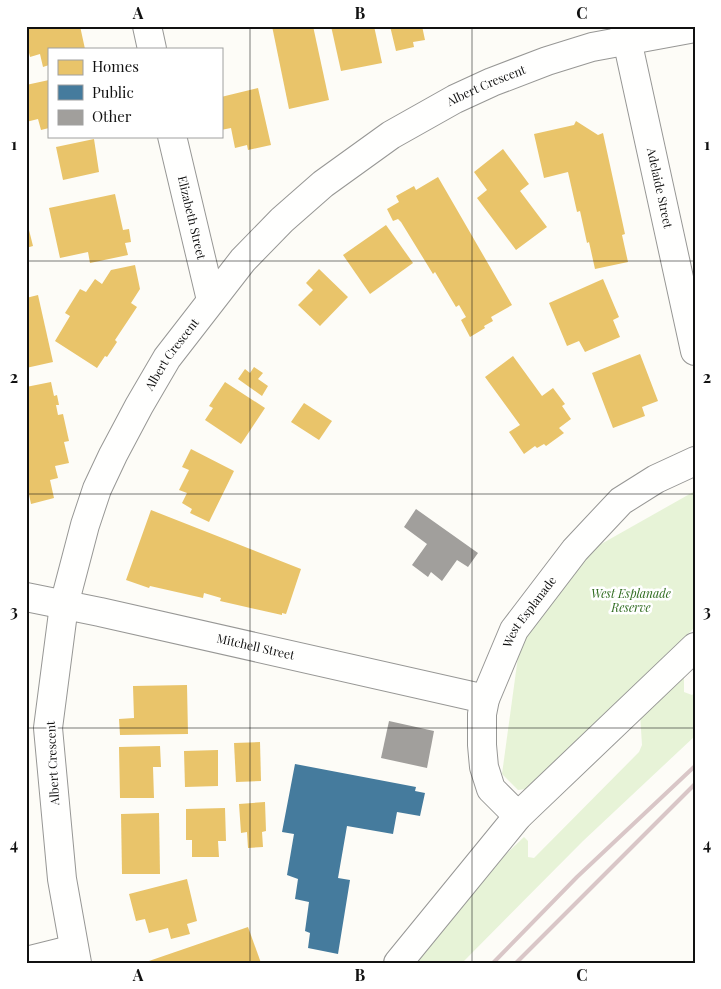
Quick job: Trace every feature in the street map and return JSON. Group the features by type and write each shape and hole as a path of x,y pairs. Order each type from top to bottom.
{"street":[{"path":"147,26 152,48"},
{"name":"Albert Crescent","path":"76,956 61,869 48,728 64,606 85,525 97,489 113,455 166,358 243,260 282,220 323,184 391,136 455,99 492,82 547,61 592,47 626,33 695,28"},
{"name":"Adelaide Street","path":"626,33 695,351"},
{"name":"Elizabeth Street","path":"172,138 211,300"},
{"name":"West Esplanade","path":"518,816 491,789 484,767 482,745 482,714 485,699 514,630 576,550 621,501 656,478 695,461"},
{"name":"Mitchell Street","path":"26,597 110,614 485,699"},
{"path":"398,963 518,816 695,647"},
{"path":"26,961 76,956"}],"green space":[{"name":"West Esplanade Reserve","path":"695,491 695,627 534,788 518,790 502,774 520,642 587,552"},
{"path":"684,671 684,692 692,695 695,692 695,736 583,841 462,963 411,963 485,874 524,837 528,841 528,857 534,858 639,752 642,745 640,714"}],"building: Homes":[{"path":"26,26 80,26 85,48 48,48 48,65 43,67 40,54 30,57 26,40"},
{"path":"272,26 313,26 329,100 289,109"},
{"path":"331,26 374,26 382,63 341,71"},
{"path":"390,26 422,26 425,40 413,42 414,47 396,51"},
{"path":"48,80 48,128 41,130 38,119 26,122 26,85"},
{"path":"258,88 271,145 248,150 247,145 235,148 231,128 222,130 222,97"},
{"path":"576,121 598,135 603,133 625,234 622,235 628,262 595,269 580,211 577,212 568,172 544,178 534,134 574,125"},
{"path":"94,139 99,172 63,180 56,147"},
{"path":"503,149 529,184 520,191 547,227 516,250 477,198 487,190 474,172"},
{"path":"438,177 512,305 491,317 493,321 470,337 461,320 466,317 459,305 456,307 401,222 398,219 393,221 387,209 399,202 396,196 414,186 416,190"},
{"path":"115,194 123,230 129,229 131,242 125,243 128,255 90,263 88,252 60,258 49,208"},
{"path":"26,218 33,246 26,248"},
{"path":"386,225 413,263 370,294 343,255"},
{"path":"135,265 140,289 131,303 137,307 115,340 117,342 97,368 55,341 70,316 65,313 80,289 86,292 95,279 102,284 111,270"},
{"path":"319,269 348,297 320,326 298,305 313,290 306,283"},
{"path":"603,279 619,317 613,320 620,337 585,352 579,341 567,346 549,303"},
{"path":"38,295 53,362 26,368 26,298"},
{"path":"640,354 658,401 642,407 645,416 613,428 592,373"},
{"path":"513,356 542,396 553,388 565,404 562,406 571,419 559,428 564,433 546,446 544,444 537,448 535,446 524,454 509,432 520,425 485,377"},
{"path":"254,367 263,373 258,379 268,386 262,396 238,379 245,369 250,373"},
{"path":"51,382 54,396 57,395 58,415 63,414 69,441 64,442 69,463 55,466 58,478 50,480 54,498 31,504 26,480 26,387"},
{"path":"225,382 265,408 241,444 205,420 213,408 209,406"},
{"path":"304,403 332,421 319,440 291,422"},
{"path":"191,449 234,471 209,522 190,513 192,509 182,503 187,493 179,490 189,470 182,467"},
{"path":"151,510 301,569 286,614 282,613 282,615 220,601 221,598 204,593 203,598 150,586 149,588 126,580"},
{"path":"187,685 188,734 120,735 119,719 134,718 133,686"},
{"path":"260,742 261,781 236,782 234,743"},
{"path":"160,746 161,767 153,767 154,798 120,798 119,747"},
{"path":"218,750 218,786 185,787 184,751"},
{"path":"265,802 266,831 262,832 263,847 248,848 247,832 241,833 239,804"},
{"path":"225,808 226,841 218,841 219,857 192,857 192,840 186,840 186,809"},
{"path":"159,813 160,874 122,874 121,814"},
{"path":"187,879 197,921 187,924 190,934 171,939 168,928 149,933 145,919 136,921 129,894"},
{"path":"248,927 261,963 146,963 146,962"}],"building: Public":[{"path":"295,764 416,787 415,791 425,793 420,816 397,812 393,834 347,826 338,878 350,880 338,954 308,948 310,933 305,931 309,902 295,899 298,879 287,875 294,834 282,832"}],"building: Other":[{"path":"416,509 478,553 468,567 457,560 442,581 431,572 428,577 412,565 427,544 404,527"},
{"path":"389,721 434,731 427,768 381,758"}],"railway":[{"path":"493,963 577,877 695,766"},
{"path":"516,963 695,784"}]}
